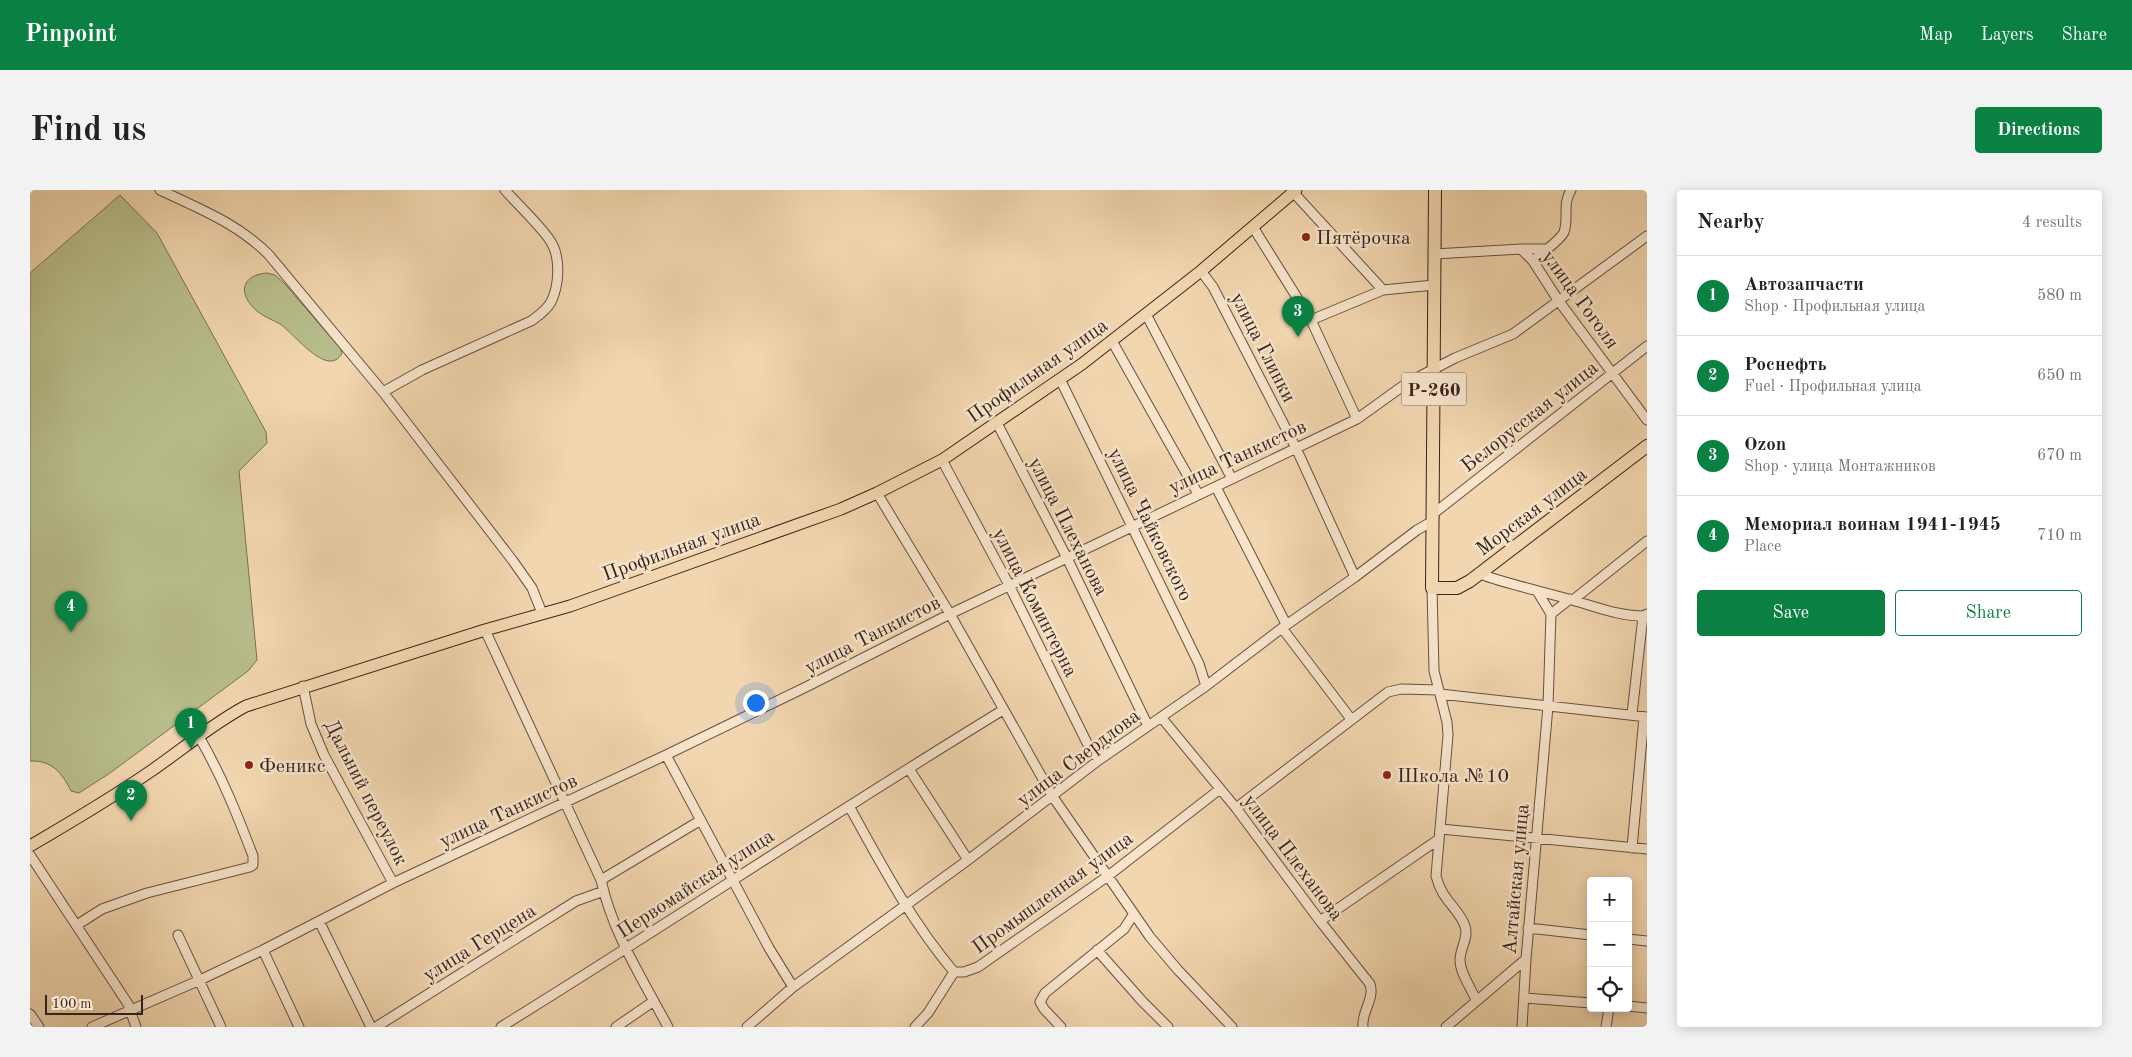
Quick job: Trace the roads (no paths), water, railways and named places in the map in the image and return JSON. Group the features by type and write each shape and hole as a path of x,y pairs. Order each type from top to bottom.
{"highway":[{"name":"Р-260","path":"1432,588 1436,190"},
{"name":"Морская улица","path":"1432,588 1457,588 1480,574 1647,446"}],"main road":[{"name":"Профильная улица","path":"30,846 130,785 198,735 246,706 303,686 570,606 841,509 942,460 1112,342 1202,271 1295,191"}],"street":[{"path":"160,190 227,223 262,247 383,392 513,561 532,588 542,613"},
{"path":"383,392 422,370 532,321 544,312 551,302 557,274 556,254 551,242 505,190"},
{"path":"1533,261 1562,237 1565,231 1565,204 1571,190"},
{"path":"1295,191 1383,290"},
{"path":"1253,227 1311,320 1357,419"},
{"name":"улица Танкистов","path":"92,1027 263,950 393,883 666,755 1009,585 1357,419 1407,382 1455,358 1513,334 1647,236"},
{"name":"улица Гоголя","path":"1521,249 1533,261 1558,300 1647,420"},
{"path":"1434,254 1546,249"},
{"name":"улица Глинки","path":"1202,271 1217,295 1296,448 1355,577"},
{"path":"1311,320 1383,290 1434,285"},
{"path":"1146,314 1232,479"},
{"path":"1112,342 1198,494"},
{"name":"Белорусская улица","path":"1433,517 1647,346"},
{"name":"улица Чайковского","path":"1060,379 1199,664 1206,686"},
{"name":"улица Плеханова","path":"997,423 1066,558 1148,726"},
{"name":"улица Коминтерна","path":"942,460 1009,585 1087,743 1099,760"},
{"path":"1216,487 1284,626 1351,719"},
{"path":"877,493 950,614 1053,797 1133,915 1169,961 1232,1027"},
{"name":"улица Свердлова","path":"747,1027 793,987 1053,797 1099,760 1206,686 1284,626 1355,577 1433,517"},
{"path":"1536,591 1551,614 1647,541"},
{"path":"1480,574 1503,583 1613,613 1646,615 1632,714"},
{"path":"1432,588 1433,656 1448,735 1436,865 1438,886 1466,929 1466,939 1460,960 1476,1000"},
{"name":"Алтайская улица","path":"1522,1027 1528,928 1548,706 1551,614"},
{"path":"485,630 601,880 626,949 668,1027"},
{"name":"Дальний переулок","path":"303,686 311,724 324,755 393,883"},
{"path":"1236,808 1388,692 1401,689 1440,692 1646,717 1632,848"},
{"name":"Первомайская улица","path":"501,1027 1003,710"},
{"name":"улица Плеханова","path":"1162,717 1236,808 1320,921 1370,984 1372,991 1363,1016 1363,1027"},
{"path":"76,925 102,908 147,893 250,868 253,865 253,856 229,794 216,765 198,735"},
{"path":"666,755 769,948 793,987"},
{"path":"909,769 968,860"},
{"name":"Промышленная улица","path":"915,1027 928,1013 954,972 964,972 978,967 1108,876 1220,789"},
{"path":"849,806 904,905 954,972"},
{"path":"601,880 701,820"},
{"path":"1320,921 1440,834 1537,838 1647,849"},
{"path":"30,855 130,1010 136,1027"},
{"name":"улица Герцена","path":"376,1027 576,902 604,891"},
{"path":"1061,1027 1040,1002 1045,993 1124,929 1133,915"},
{"path":"319,921 371,1027"},
{"path":"1528,928 1587,935"},
{"path":"178,935 221,1027"},
{"path":"1632,939 1647,941"},
{"path":"263,950 299,1027"},
{"path":"1097,950 1168,1027"},
{"path":"1446,1027 1526,959"},
{"path":"1525,998 1587,1003"},
{"path":"616,1027 654,1001"},
{"path":"1632,1006 1647,1008"},
{"path":"1606,1027 1608,1012"},
{"path":"30,1014 39,1027"}],"place":[{"name":"Пятёрочка","path":"1306,237"},
{"name":"Ozon","path":"1298,337"},
{"name":"Мемориал воинам 1941-1945","path":"71,632"},
{"name":"Автозапчасти","path":"191,749"},
{"name":"Феникс","path":"249,765"},
{"name":"Школа №10","path":"1387,775"},
{"name":"Роснефть","path":"131,821"}]}
